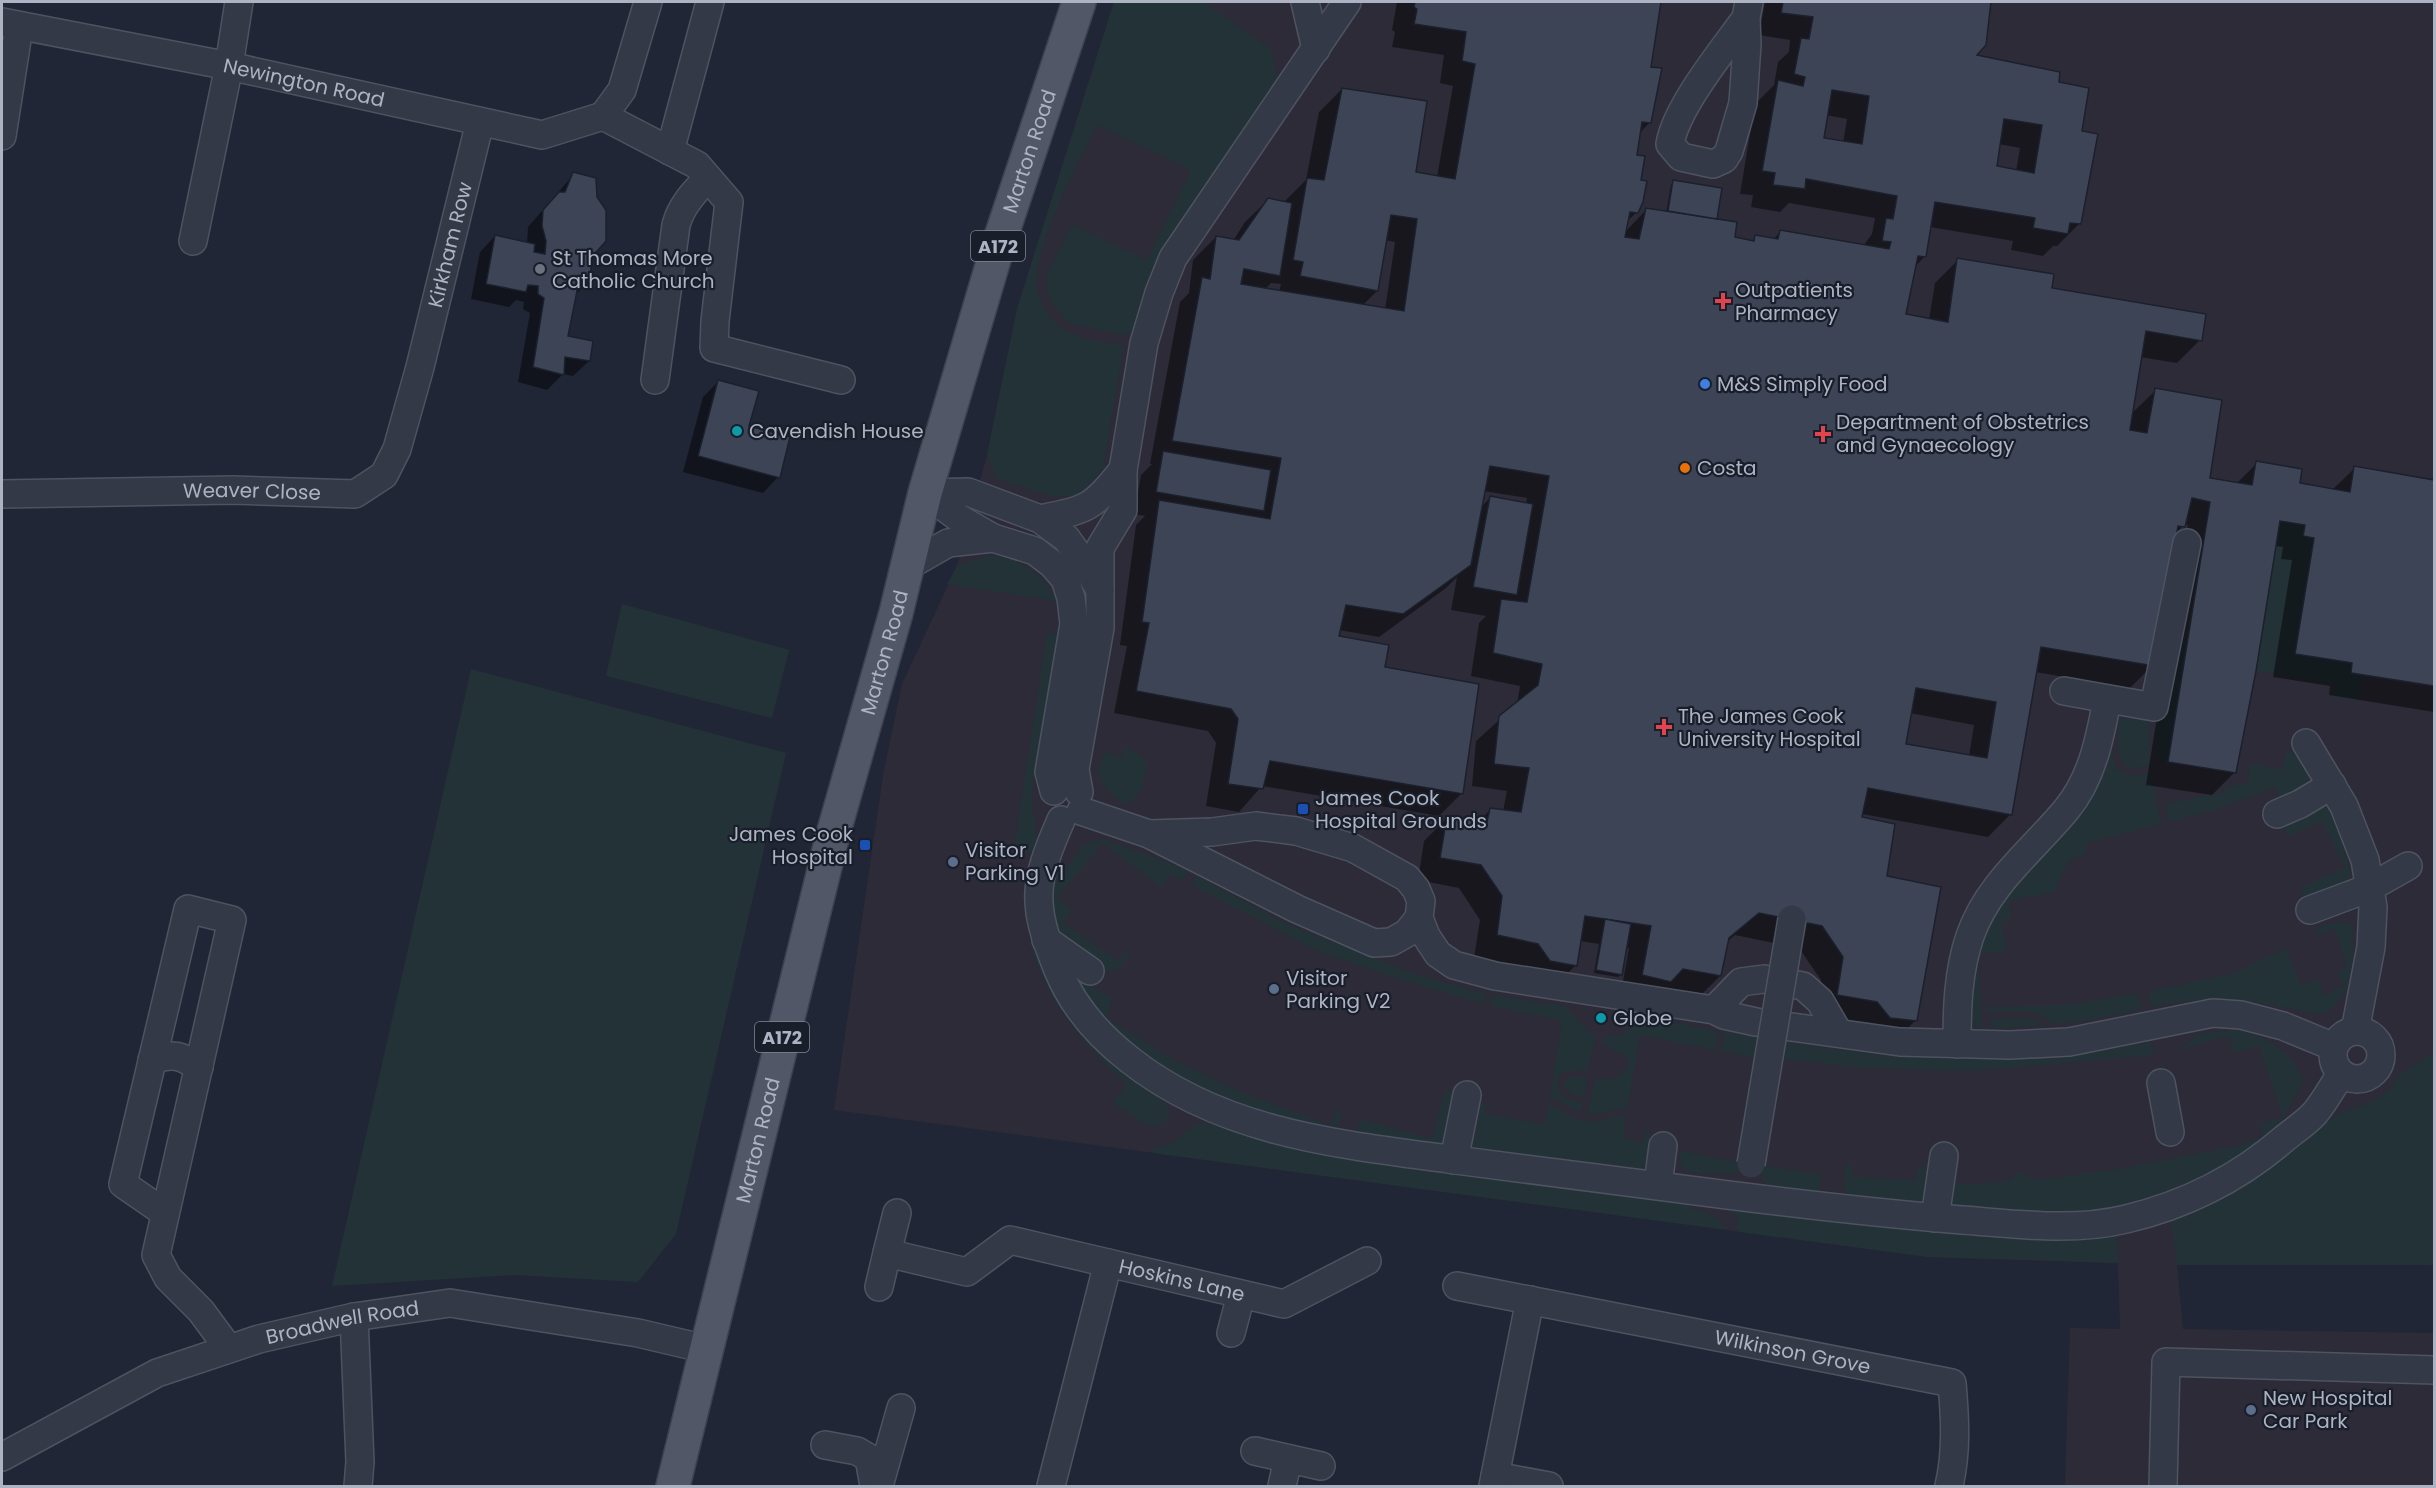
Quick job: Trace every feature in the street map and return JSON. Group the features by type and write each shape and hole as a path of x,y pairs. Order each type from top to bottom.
{"main road":[{"name":"Marton Road","path":"673,1486 832,838 908,566 925,493 997,249 1079,2"}],"street":[{"path":"193,241 230,66 239,2"},
{"path":"648,2 622,90 603,116 697,165 729,202 714,348 841,380"},
{"path":"670,151 711,2"},
{"path":"1305,2 1316,49"},
{"path":"1347,2 1173,258 1159,293 1144,343 1123,470 1123,510 1100,548 1100,628 1069,804 1044,860 1039,877 1038,908 1046,940 1068,995 1107,1042 1152,1078 1195,1103 1241,1120 1346,1145 1748,1197 1935,1218 2068,1228 2124,1220 2179,1203 2223,1182 2261,1159 2314,1114 2341,1074"},
{"path":"1748,10 1748,44 1743,103 1729,152 1724,159 1713,164 1681,157 1670,144 1672,134 1680,117 1748,10"},
{"path":"2,136 10,25"},
{"name":"Newington Road","path":"10,25 230,66 542,135 603,116"},
{"name":"Kirkham Row","path":"420,367 480,122"},
{"path":"655,380 676,225 679,214 708,178"},
{"name":"Weaver Close","path":"2,494 233,490 355,494 384,475 398,449 420,367"},
{"path":"1040,519 1084,510 1097,501 1123,470"},
{"path":"925,493 968,492 1040,519 1066,538 1100,590"},
{"path":"925,493 960,519 993,538 1035,551 1052,564 1065,579 1071,598 1074,624 1049,772 1069,804 1149,834 1287,904 1374,943 1391,942 1407,933 1419,918"},
{"path":"908,566 948,543 993,538"},
{"path":"2064,691 2154,707 2187,543"},
{"path":"1957,1044 1960,973 1970,935 1991,894 2019,859 2067,808 2087,775 2100,736 2107,700"},
{"path":"1149,834 1212,832 1256,826 1296,831 1353,848 1407,878 1416,889 1421,901 1419,918 1426,936 1438,954 1454,965 1495,976 1714,1010 1756,1022 1900,1042 2010,1045 2069,1042 2213,1013 2241,1015 2345,1039 2366,1033 2374,1039 2380,1049 2380,1058 2377,1067 2370,1075 2360,1079 2341,1074 2336,1067 2333,1055 2345,1039 2371,947 2373,907 2370,888 2365,860 2344,806 2306,743"},
{"path":"2277,814 2300,804 2332,785"},
{"path":"2310,910 2370,888 2408,866"},
{"path":"165,1214 123,1184 188,909 232,920 156,1255 168,1278 201,1311 229,1349"},
{"path":"1748,1197 1751,1164 1792,919"},
{"path":"1046,940 1090,971"},
{"path":"1714,1010 1741,982 1764,979 1803,986 1820,1001 1838,1032"},
{"path":"152,1060 169,1055 182,1057 199,1067"},
{"path":"2161,1083 2170,1132"},
{"path":"1454,1160 1467,1095"},
{"path":"1658,1185 1663,1146"},
{"path":"1935,1218 1944,1156"},
{"path":"879,1287 897,1213"},
{"path":"887,1252 967,1272 1010,1240 1108,1263"},
{"name":"Hoskins Lane","path":"1051,1486 1108,1263 1284,1304 1367,1261"},
{"name":"Wilkinson Grove","path":"1457,1286 1952,1383 1955,1422 1954,1462 1949,1486"},
{"path":"1231,1334 1241,1295"},
{"path":"1530,1300 1494,1481 1549,1486"},
{"name":"Broadwell Road","path":"2,1457 157,1372 259,1339 354,1317 450,1303 638,1333 706,1349"},
{"path":"354,1317 360,1462 358,1486"},
{"path":"2163,1486 2166,1362 2434,1370"},
{"path":"879,1486 902,1408"},
{"path":"825,1445 847,1448 869,1458 874,1486"},
{"path":"1255,1451 1321,1466"},
{"path":"1282,1486 1288,1458"}],"shaded area":[{"name":"The James Cook University Hospital","path":"1114,2 2434,2 2434,1265 2177,1265 2183,1329 2434,1333 2434,1486 2065,1486 2070,1328 2120,1329 2118,1263 1928,1257 834,1110 884,770 902,684 957,566 993,433 1017,309"},
{"path":"1114,2 1203,2 1271,49 1278,80 1167,248 1136,320 1135,329 1125,335 1067,321 1051,302 1046,275 1072,224 1147,260 1191,170 1097,125 1049,228 1037,270 1037,287 1048,314 1066,331 1090,340 1124,345 1103,468 1089,486 1078,495 1054,497 996,478 987,454 1017,309"},
{"path":"2280,521 2305,525 2314,538 2295,654 2352,663 2351,673 2362,675 2358,701 2333,697 2335,684 2256,671"},
{"path":"990,555 1011,560 1030,569 1045,583 1056,601 947,584 957,566"},
{"path":"622,604 789,650 772,718 606,676"},
{"path":"1047,633 1059,635 1031,799 1037,837 1032,852 1016,850 1015,842"},
{"path":"2182,639 2188,639 2168,762 2156,759 2156,723 2163,713 2170,712"},
{"path":"471,669 786,753 676,1234 638,1282 515,1275 332,1286"},
{"path":"2132,715 2148,717 2151,765 2132,769 2119,755 2118,742 2119,721"},
{"path":"2111,742 2116,769 2129,776 2151,773 2161,824 2086,843 2086,853 2069,860 2054,892 2009,900 2011,921 2001,921 2007,951 1978,954 1982,1028 1979,1028 1971,1019 1969,973 1981,933"},
{"path":"1125,746 1142,756 1147,764 1141,791 1128,804 1118,800 1109,792 1098,771 1104,753 1122,757"},
{"path":"2287,749 2298,756 2313,779 2311,791 2282,802 2275,787 2220,808 2170,822 2165,804 2225,792 2225,787 2248,784 2250,763 2283,770"},
{"path":"2317,803 2334,812 2351,875 2347,882 2307,903 2300,888 2345,867 2322,821 2288,837 2281,822"},
{"path":"1103,839 1188,870 1183,881 1170,874 1162,888 1103,843 1058,897 1072,912 1063,923 1119,961 1127,950 1129,953 1118,968 1108,972 1065,943 1057,928 1049,899 1053,870 1069,865 1084,844"},
{"path":"1196,876 1287,924 1418,975 1486,994 1484,1004 1389,976 1318,951 1191,885"},
{"path":"2341,921 2349,923 2352,929 2351,968 2344,993 2334,1006 2324,1013 2236,1000 2196,1000 2152,1008 2150,1004 2151,991 2234,973 2286,948 2301,986 2317,979 2325,996 2343,986 2337,972 2347,967 2335,928 2319,935 2317,927"},
{"path":"1038,944 1114,1064 1166,1103 1169,1111 1167,1120 1157,1127 1144,1124 1113,1103 1127,1084 1095,1053 1059,1007 1031,949"},
{"path":"1079,979 1112,998 1107,1018 1176,1061 1236,1090 1330,1125 1337,1109 1342,1115 1339,1122 1330,1131 1260,1111 1190,1083 1148,1057 1098,1016 1077,982"},
{"path":"2137,993 2141,1009 2086,1021 2052,1024 2045,1018 2030,1012 1987,1012 1987,1007 2068,1005"},
{"path":"1493,995 1567,1007 1591,1035 1596,1035 1588,1070 1566,1072 1558,1076 1560,1092 1566,1098 1583,1103 1581,1112 1550,1097 1562,1020 1491,1006"},
{"path":"1645,1016 1719,1032 1715,1050 1640,1035 1627,1109 1588,1114 1595,1079 1612,1078 1622,1074 1628,1065 1629,1059 1602,1042 1605,1036 1621,1036 1639,1018"},
{"path":"2025,1018 2044,1025 1991,1029 1989,1019"},
{"path":"2237,1030 2257,1036 2277,1046 2293,1061 2303,1080 2275,1135 2216,1175 2107,1214 2049,1219 1950,1207 1944,1183 1974,1184 2007,1181 2019,1172 2039,1180 2111,1170 2238,1146 2263,1135 2259,1124 2283,1117 2259,1046 2233,1053 2229,1036 2167,1053 2190,1042 2197,1034"},
{"path":"1725,1032 1757,1037 1755,1057 1721,1051"},
{"path":"2151,1041 2153,1055 1972,1071 1859,1068 1781,1058 1784,1042 1877,1055 1955,1059 2057,1059 2067,1054 2088,1054"},
{"path":"2434,1052 2434,1265 2177,1264 2171,1220 2202,1209 2230,1192 2316,1128 2351,1108 2363,1106 2379,1098 2393,1086 2398,1076"},
{"path":"1587,1076 1584,1097 1575,1096 1564,1087 1563,1083 1568,1078"},
{"path":"1445,1090 1451,1091 1457,1098 1444,1148 1359,1136 1356,1132 1360,1121 1364,1120 1432,1139"},
{"path":"1476,1102 1486,1104 1484,1114 1545,1124 1549,1104 1574,1118 1593,1122 1604,1121 1618,1115 1626,1117 1623,1137 1643,1142 1648,1127 1650,1144 1648,1156 1640,1171 1468,1148"},
{"path":"1206,1122 1261,1137 1688,1203 1688,1208 1716,1217 1727,1230 1153,1153 1155,1147 1171,1143 1191,1127"},
{"path":"1678,1150 1741,1163 1740,1171 1736,1174 1690,1172 1682,1167"},
{"path":"1852,1164 1852,1176 1916,1181 1918,1165 1925,1167 1932,1177 1926,1200 1919,1205 1860,1201 1845,1190 1844,1176 1846,1165"},
{"path":"1761,1165 1823,1175 1818,1190 1803,1194 1787,1193 1772,1188 1761,1179"},
{"path":"1717,1203 1853,1223 1989,1237 2069,1237 2117,1234 2118,1263 1928,1257 1739,1232 1737,1218"}],"building":[{"path":"1415,2 1661,2 1651,67 1662,68 1651,123 1642,122 1637,155 1645,156 1641,180 1647,181 1643,202 1638,213 1630,212 1625,237 1639,239 1646,208 1737,222 1735,237 1754,241 1755,235 1778,239 1780,230 1889,249 1891,242 1882,241 1886,218 1893,219 1897,196 1806,179 1805,189 1773,185 1775,173 1762,171 1778,80 1803,86 1805,77 1794,74 1801,38 1809,39 1813,17 1781,13 1783,2 1991,2 1986,45 1977,55 2060,72 2059,82 2089,88 2082,131 2098,134 2081,224 2070,223 2068,234 2033,228 2035,218 1935,202 1926,257 1918,256 1906,314 1948,322 1957,258 2054,274 2052,288 2206,314 2202,341 2146,331 2130,430 2147,433 2155,388 2222,400 2210,478 2252,485 2256,461 2302,469 2300,483 2350,492 2354,466 2434,480 2434,686 2351,673 2352,663 2295,654 2314,538 2303,536 2305,525 2280,521 2256,671 2236,773 2168,762 2210,502 2192,498 2185,527 2178,526 2154,666 2041,647 2012,815 1868,788 1862,817 1895,824 1887,876 1941,887 1917,1021 1890,1018 1877,1002 1837,995 1843,957 1822,926 1759,913 1729,938 1721,976 1683,969 1671,982 1642,975 1651,926 1585,916 1577,966 1550,961 1538,944 1497,935 1502,896 1481,865 1440,858 1447,816 1487,822 1490,808 1521,812 1529,768 1494,764 1499,716 1538,685 1542,664 1493,653 1501,599 1527,602 1549,476 1490,466 1471,565 1403,614 1346,605 1339,636 1389,645 1385,667 1479,684 1463,794 1270,761 1263,789 1228,784 1238,719 1231,709 1136,691 1149,623 1142,622 1159,500 1270,519 1281,458 1172,441 1202,277 1210,279 1216,236 1239,240 1268,198 1292,203 1280,276 1244,269 1241,284 1404,311 1417,219 1391,215 1378,291 1300,276 1303,262 1293,260 1307,178 1324,180 1342,88 1427,101 1416,172 1455,179 1475,64 1462,61 1466,32 1414,24 1417,9 1414,7","holes":["1832,90 1869,96 1862,144 1824,138","2004,119 2042,125 2034,173 1997,166","1916,688 1996,702 1987,758 1906,744"]},
{"name":"St Thomas More Catholic Church","path":"573,172 596,178 597,197 606,210 606,241 592,257 590,282 579,281 568,336 593,341 590,361 565,357 564,375 533,367 544,298 538,294 538,286 528,285 526,292 486,284 495,235 535,244 534,252 545,254 543,210 559,192 565,192"},
{"path":"1673,180 1722,188 1717,219 1668,211"},
{"name":"Cavendish House","path":"718,380 759,391 749,426 790,437 780,478 698,456"},
{"path":"1163,451 1271,470 1264,511 1156,492"},
{"path":"1490,496 1533,504 1517,595 1473,587"},
{"path":"1605,919 1631,924 1622,975 1596,970"}],"place":[{"name":"St Thomas More Catholic Church","path":"540,269"},
{"name":"Outpatients Pharmacy","path":"1723,301"},
{"name":"M&S Simply Food","path":"1705,384"},
{"name":"Cavendish House","path":"737,431"},
{"name":"Department of Obstetrics and Gynaecology","path":"1823,434"},
{"name":"Costa","path":"1685,468"},
{"name":"The James Cook University Hospital","path":"1664,727"},
{"name":"James Cook Hospital Grounds","path":"1303,809"},
{"name":"James Cook Hospital","path":"865,845"},
{"name":"Visitor Parking V1","path":"953,862"},
{"name":"Visitor Parking V2","path":"1274,989"},
{"name":"Globe","path":"1601,1018"},
{"name":"New Hospital Car Park","path":"2251,1410"}]}
